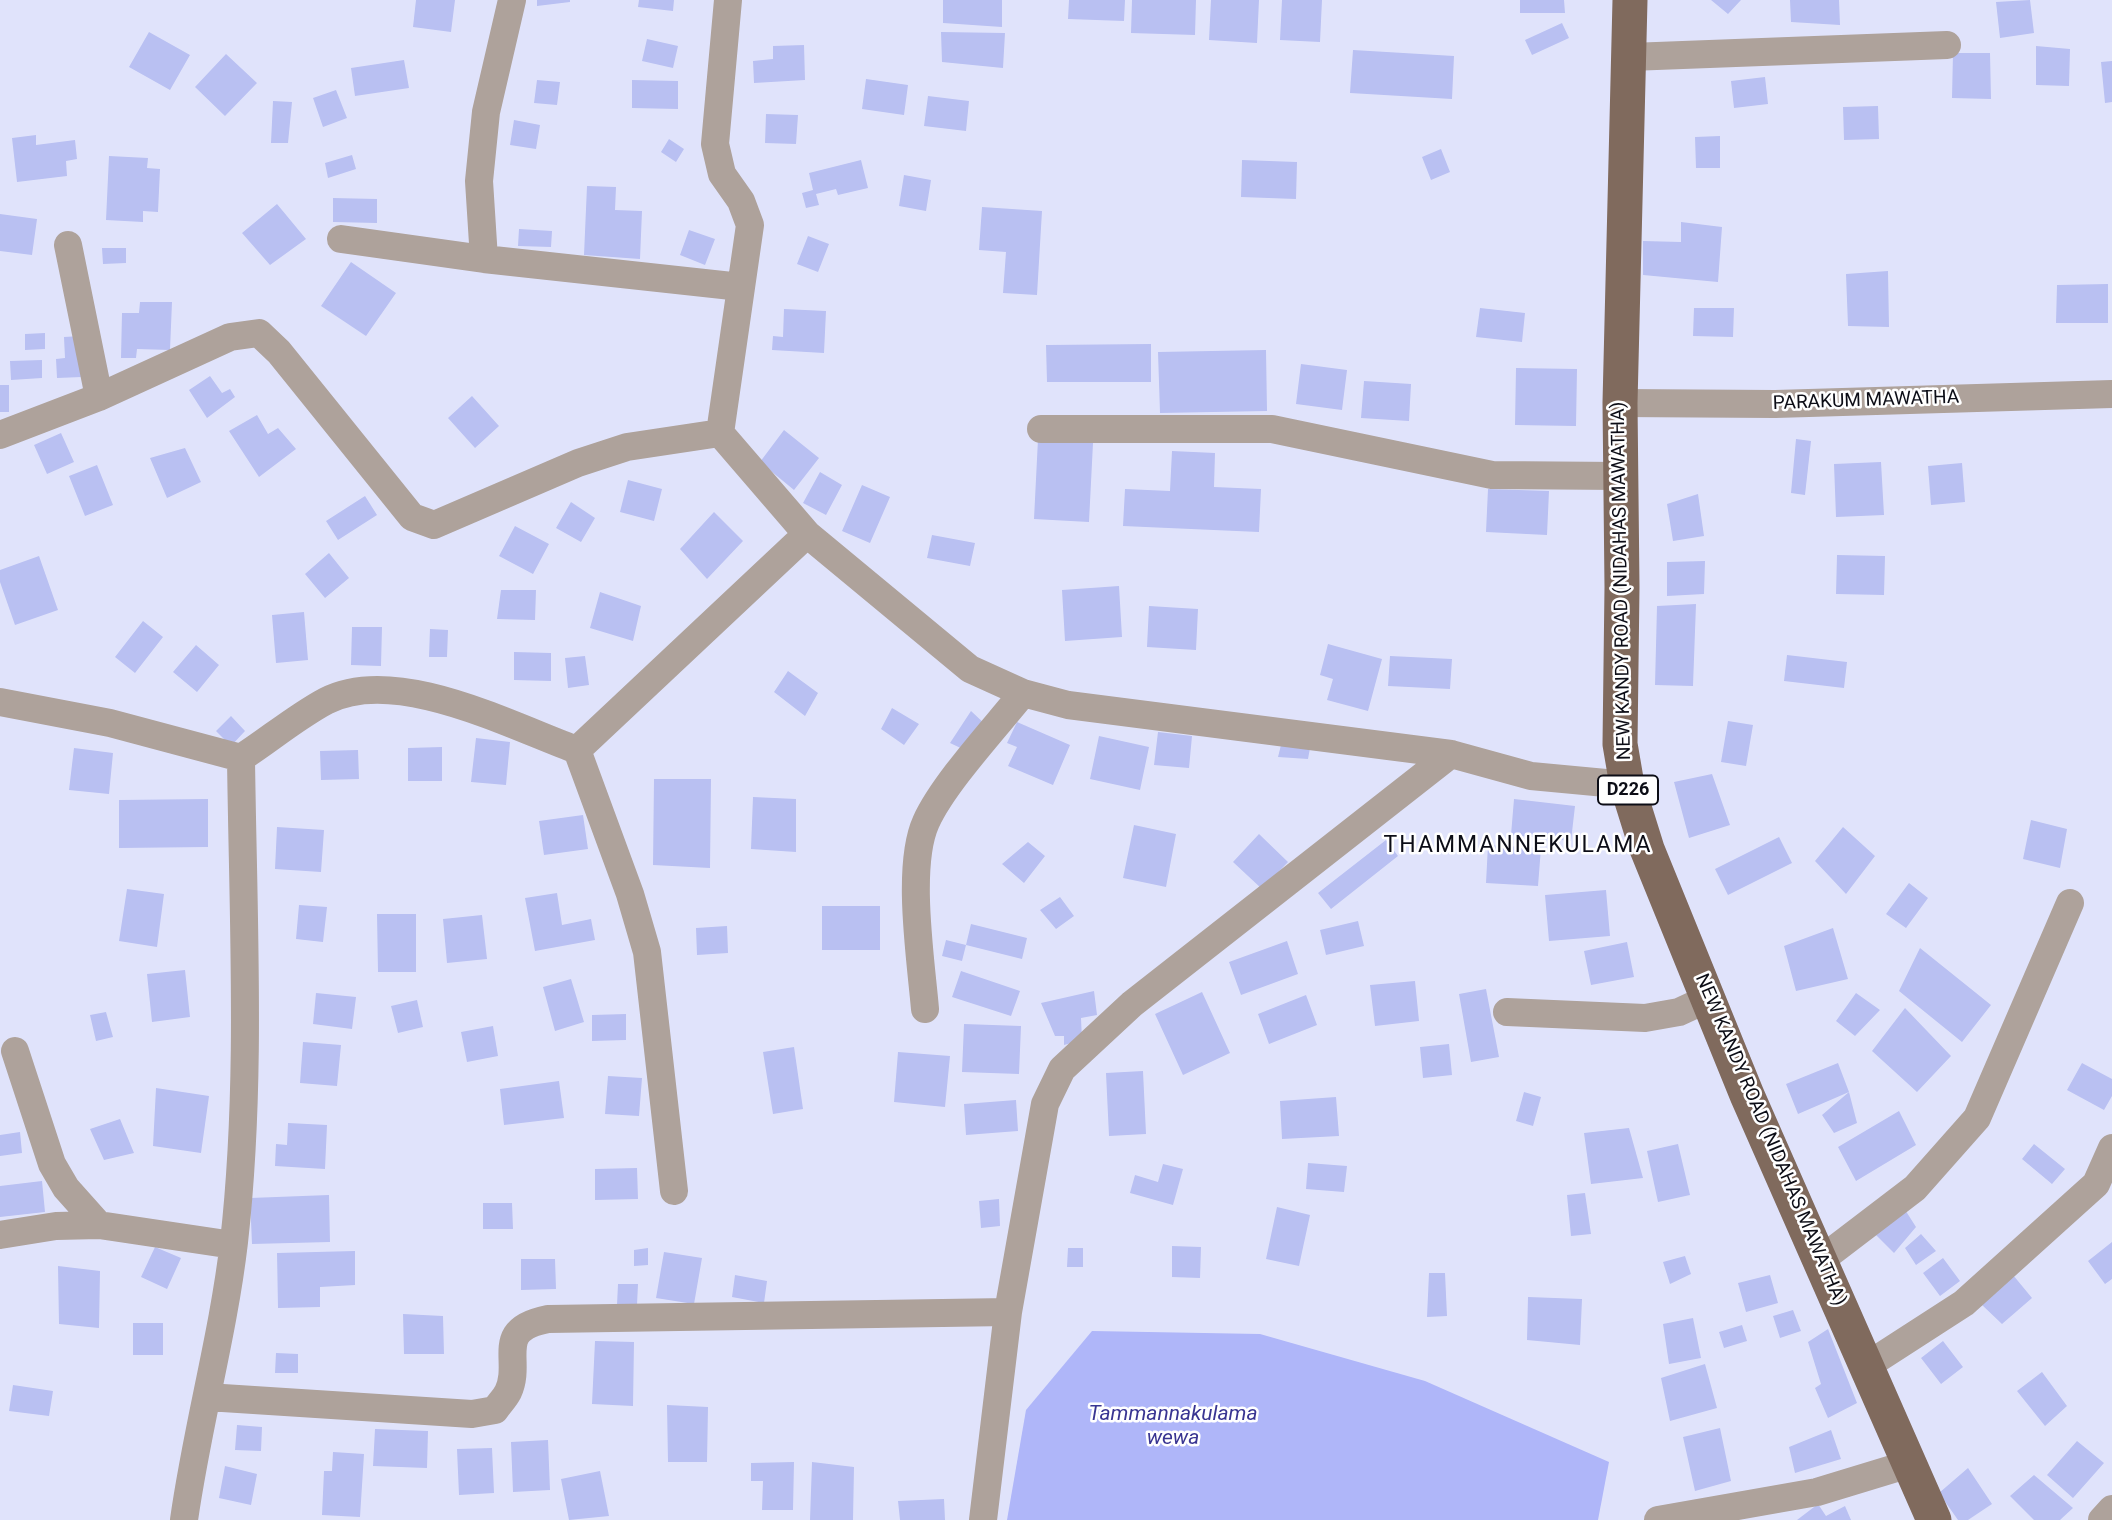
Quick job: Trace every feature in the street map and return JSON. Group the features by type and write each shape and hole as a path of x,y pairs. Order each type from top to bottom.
{"main road":[{"name":"NEW KANDY ROAD (NIDAHAS MAWATHA)","path":"1630,0 1620,403 1620,744 1627,785 1647,849 1707,999 1934,1520"}],"street":[{"path":"484,259 479,181 486,112 512,0"},
{"path":"728,0 715,144 722,174 741,201 750,225 720,433 807,534 970,669 1023,694 1068,705 1451,754 1531,776 1627,785"},
{"path":"1630,57 1947,45"},
{"path":"341,239 484,259 741,286"},
{"path":"68,245 99,397"},
{"path":"0,435 99,397 230,337 259,333 279,352 412,517 434,524 578,463 627,447 720,433"},
{"name":"PARAKUM MAWATHA","path":"1620,403 1775,404 2112,394"},
{"path":"1041,429 1272,429 1492,475 1620,476"},
{"path":"577,750 807,534"},
{"path":"0,702 110,723 241,758 328,700 380,688 423,693 577,750 631,894 647,952 674,1191"},
{"path":"925,1009 916,893 921,839 926,822 945,792 1023,694"},
{"path":"983,1520 1008,1312 1045,1104 1062,1069 1132,1004 1451,754"},
{"path":"184,1520 233,1245 240,1173 243,1077 241,758"},
{"path":"1822,1259 1915,1188 1977,1118 2070,903"},
{"path":"1507,1012 1645,1018 1679,1012 1707,999"},
{"path":"15,1051 52,1164 66,1188 99,1225"},
{"path":"1868,1365 1964,1303 2096,1184 2112,1148"},
{"path":"0,1235 56,1226 99,1225 233,1245"},
{"path":"207,1397 472,1414 495,1410 509,1391 513,1344 519,1331 532,1322 548,1319 1008,1312"},
{"path":"1658,1520 1817,1492 1909,1464"},
{"path":"2102,1520 2112,1509"}],"water":[{"name":"Tammannakulama wewa","path":"1092,1331 1260,1334 1425,1381 1609,1462 1598,1520 1007,1520 1026,1410"}],"building":[{"path":"416,0 455,0 451,32 413,27"},
{"path":"537,0 570,0 570,2 537,6"},
{"path":"639,0 674,0 673,11 638,7"},
{"path":"943,0 1002,0 1002,27 943,23"},
{"path":"1069,0 1125,0 1124,21 1068,19"},
{"path":"1132,0 1196,0 1195,35 1131,33"},
{"path":"1211,0 1259,0 1257,43 1209,40"},
{"path":"1282,0 1322,0 1320,42 1280,40"},
{"path":"1520,0 1564,0 1565,13 1520,13"},
{"path":"1711,0 1741,0 1728,14"},
{"path":"1790,0 1839,0 1840,25 1791,22"},
{"path":"2030,0 2034,33 2000,38 1996,2"},
{"path":"1562,23 1569,38 1532,55 1525,40"},
{"path":"149,32 190,55 170,90 129,67"},
{"path":"941,32 1005,33 1003,68 942,62"},
{"path":"647,39 678,46 673,68 642,61"},
{"path":"804,45 805,80 754,83 753,61 773,59 773,46"},
{"path":"2036,46 2070,49 2069,86 2036,85"},
{"path":"1353,50 1454,56 1452,99 1350,93"},
{"path":"1953,53 1990,53 1991,99 1952,98"},
{"path":"226,54 257,83 225,116 195,87"},
{"path":"404,60 409,88 355,96 351,68"},
{"path":"2112,61 2112,102 2105,103 2101,62"},
{"path":"1765,77 1768,104 1734,108 1731,81"},
{"path":"866,79 908,85 904,115 862,109"},
{"path":"537,80 560,82 557,105 534,103"},
{"path":"632,80 678,81 678,109 632,108"},
{"path":"336,90 347,118 323,127 313,98"},
{"path":"928,96 969,101 966,131 924,126"},
{"path":"273,101 292,102 288,143 271,143"},
{"path":"1878,106 1879,139 1844,140 1843,107"},
{"path":"766,114 798,115 796,144 765,143"},
{"path":"514,120 540,125 536,149 510,145"},
{"path":"36,135 36,145 75,140 77,159 66,161 67,176 17,182 12,138"},
{"path":"1720,136 1720,168 1696,168 1695,137"},
{"path":"669,139 684,149 676,162 661,152"},
{"path":"1441,149 1450,172 1431,180 1422,157"},
{"path":"352,155 356,169 328,178 325,163"},
{"path":"109,156 148,158 147,168 160,169 158,212 143,211 143,222 106,220"},
{"path":"861,160 868,188 838,195 836,189 816,194 819,205 806,208 802,193 813,190 809,173"},
{"path":"1242,160 1297,162 1296,199 1241,197"},
{"path":"904,175 931,180 926,211 899,206"},
{"path":"587,186 616,187 615,210 642,211 640,259 584,255"},
{"path":"333,198 377,199 377,223 333,222"},
{"path":"277,204 306,239 270,265 242,233"},
{"path":"982,207 1042,211 1037,295 1003,293 1006,252 979,250"},
{"path":"0,214 37,219 32,255 0,251"},
{"path":"1681,222 1722,227 1718,282 1643,275 1643,241 1681,242"},
{"path":"519,229 552,231 551,247 518,246"},
{"path":"689,230 715,239 705,265 680,255"},
{"path":"808,236 829,244 818,272 797,264"},
{"path":"102,248 126,248 126,263 103,264"},
{"path":"351,262 396,293 366,336 321,306"},
{"path":"1888,271 1889,327 1848,326 1846,274"},
{"path":"2108,284 2108,323 2056,323 2057,285"},
{"path":"140,302 172,302 170,350 137,349 136,358 121,358 122,313 139,313"},
{"path":"1480,308 1525,313 1522,342 1476,337"},
{"path":"1694,308 1734,308 1733,337 1693,336"},
{"path":"784,309 826,311 824,353 772,350 773,336 783,337"},
{"path":"45,333 45,349 25,350 25,334"},
{"path":"81,336 82,377 57,378 56,359 65,358 64,337"},
{"path":"1151,344 1151,382 1047,382 1046,345"},
{"path":"1266,350 1267,411 1160,413 1158,352"},
{"path":"42,360 42,378 11,380 10,361"},
{"path":"1301,364 1347,370 1342,410 1296,404"},
{"path":"1516,368 1577,369 1576,426 1515,425"},
{"path":"210,376 222,393 230,389 235,397 207,418 189,390"},
{"path":"1364,381 1411,384 1409,421 1361,418"},
{"path":"0,385 9,385 9,412 0,412"},
{"path":"472,396 499,426 475,448 448,418"},
{"path":"257,415 268,434 278,428 296,449 259,477 229,431"},
{"path":"784,430 819,458 794,490 760,462"},
{"path":"61,433 74,462 47,474 34,445"},
{"path":"1038,439 1093,443 1089,522 1034,519"},
{"path":"1796,439 1811,441 1805,495 1791,493"},
{"path":"185,448 201,482 167,498 150,458"},
{"path":"1172,451 1215,453 1214,487 1261,489 1259,532 1123,526 1125,489 1170,491"},
{"path":"1881,462 1884,515 1836,517 1834,464"},
{"path":"1962,463 1965,502 1931,505 1928,466"},
{"path":"97,465 113,505 85,516 69,476"},
{"path":"820,472 842,485 826,515 803,503"},
{"path":"628,480 662,489 654,521 620,512"},
{"path":"862,485 890,497 870,543 842,531"},
{"path":"1488,489 1549,491 1547,535 1486,532"},
{"path":"1698,494 1704,536 1673,541 1667,504"},
{"path":"365,496 377,515 338,540 326,521"},
{"path":"571,502 595,518 581,542 556,528"},
{"path":"714,512 743,541 707,579 680,549"},
{"path":"515,526 549,544 533,574 499,556"},
{"path":"932,535 975,543 970,566 927,558"},
{"path":"329,553 349,578 325,598 305,574"},
{"path":"1837,555 1885,556 1884,595 1836,594"},
{"path":"39,556 58,610 15,625 0,582 0,570"},
{"path":"1705,561 1704,594 1667,596 1667,562"},
{"path":"1119,586 1122,637 1065,641 1062,590"},
{"path":"501,590 536,590 535,620 497,619"},
{"path":"600,592 641,606 633,641 590,628"},
{"path":"1696,604 1693,686 1655,685 1657,606"},
{"path":"1149,606 1198,609 1196,650 1147,647"},
{"path":"304,612 308,660 276,663 272,615"},
{"path":"143,621 163,637 135,673 115,657"},
{"path":"352,627 382,627 381,666 351,665"},
{"path":"430,629 448,630 447,657 429,657"},
{"path":"1328,644 1382,659 1368,711 1327,700 1333,679 1320,675"},
{"path":"196,645 219,665 197,692 173,672"},
{"path":"514,652 551,653 551,681 514,680"},
{"path":"1787,655 1847,662 1844,688 1784,681"},
{"path":"585,656 589,685 568,688 565,658"},
{"path":"1390,656 1452,659 1450,689 1388,686"},
{"path":"788,671 818,693 805,716 774,692"},
{"path":"892,708 919,724 904,745 881,729"},
{"path":"971,711 986,725 967,751 950,743"},
{"path":"231,716 245,731 231,746 216,731"},
{"path":"1728,721 1753,725 1746,766 1721,762"},
{"path":"1017,722 1070,745 1053,785 1008,766 1017,747 1007,743"},
{"path":"1158,732 1192,736 1189,768 1154,765"},
{"path":"1099,736 1149,747 1140,790 1090,779"},
{"path":"476,738 510,742 506,785 471,782"},
{"path":"1281,745 1310,748 1308,759 1278,757"},
{"path":"442,747 442,781 408,781 408,748"},
{"path":"74,748 113,753 109,794 69,790"},
{"path":"358,750 359,779 321,780 320,751"},
{"path":"1712,774 1730,825 1689,838 1674,782"},
{"path":"654,779 711,779 710,868 653,865"},
{"path":"753,797 796,799 796,852 751,849"},
{"path":"208,799 208,847 119,848 119,800"},
{"path":"1514,799 1575,806 1571,841 1511,835"},
{"path":"583,815 588,849 544,855 539,821"},
{"path":"2031,820 2067,829 2060,868 2023,859"},
{"path":"1134,825 1176,834 1166,887 1123,878"},
{"path":"277,827 324,830 321,872 275,869"},
{"path":"1843,827 1875,856 1846,894 1815,861"},
{"path":"1259,834 1288,862 1262,889 1233,862"},
{"path":"1779,837 1792,863 1728,895 1715,869"},
{"path":"1386,840 1398,856 1331,909 1318,893"},
{"path":"1028,842 1045,856 1024,883 1002,864"},
{"path":"1488,845 1541,848 1538,886 1486,883"},
{"path":"1909,883 1928,898 1906,928 1886,914"},
{"path":"127,889 164,894 157,947 119,941"},
{"path":"1606,890 1610,936 1549,941 1545,895"},
{"path":"557,893 562,925 591,919 595,940 535,951 525,898"},
{"path":"1060,897 1074,916 1056,929 1040,910"},
{"path":"299,905 327,907 323,942 296,939"},
{"path":"822,906 880,906 880,950 822,950"},
{"path":"377,914 416,914 416,972 378,972"},
{"path":"482,915 487,959 447,963 443,919"},
{"path":"1358,921 1364,946 1326,955 1320,930"},
{"path":"971,924 1027,938 1022,959 966,945"},
{"path":"727,926 728,953 697,955 696,928"},
{"path":"1833,928 1848,979 1796,991 1784,946"},
{"path":"946,940 966,945 962,961 942,956"},
{"path":"1287,941 1298,974 1241,995 1229,962"},
{"path":"1627,942 1634,977 1591,985 1584,951"},
{"path":"1920,948 1991,1005 1962,1042 1899,991"},
{"path":"185,970 190,1017 152,1022 147,974"},
{"path":"961,971 1020,991 1011,1016 952,997"},
{"path":"571,979 584,1022 555,1031 543,987"},
{"path":"1415,981 1419,1021 1375,1026 1370,985"},
{"path":"1486,989 1499,1057 1471,1062 1459,994"},
{"path":"1094,991 1097,1015 1081,1018 1082,1040 1064,1045 1064,1036 1055,1036 1041,1003"},
{"path":"1202,992 1230,1053 1183,1075 1155,1014"},
{"path":"316,993 356,997 352,1029 313,1024"},
{"path":"1856,993 1880,1010 1855,1036 1836,1021"},
{"path":"1306,995 1317,1025 1269,1044 1258,1014"},
{"path":"417,1000 423,1027 398,1033 391,1006"},
{"path":"1905,1008 1951,1056 1917,1092 1872,1051"},
{"path":"106,1012 113,1037 96,1041 90,1015"},
{"path":"626,1014 626,1040 592,1041 592,1015"},
{"path":"964,1024 1021,1026 1019,1074 962,1072"},
{"path":"493,1026 498,1056 467,1062 461,1032"},
{"path":"303,1042 341,1045 337,1086 300,1083"},
{"path":"1449,1044 1452,1075 1423,1078 1420,1047"},
{"path":"794,1047 803,1109 773,1114 763,1052"},
{"path":"898,1052 950,1056 945,1107 894,1102"},
{"path":"1838,1063 1849,1092 1798,1114 1786,1084"},
{"path":"2082,1063 2112,1079 2112,1096 2104,1110 2067,1090"},
{"path":"1143,1071 1146,1134 1109,1136 1106,1073"},
{"path":"608,1076 642,1078 639,1116 605,1114"},
{"path":"559,1081 564,1118 504,1125 500,1089"},
{"path":"156,1088 209,1096 201,1153 153,1146"},
{"path":"1524,1092 1541,1097 1533,1126 1516,1121"},
{"path":"1849,1092 1857,1123 1834,1133 1822,1115"},
{"path":"1336,1097 1339,1136 1282,1139 1280,1101"},
{"path":"1016,1100 1018,1131 966,1135 964,1104"},
{"path":"1899,1111 1916,1145 1856,1181 1838,1147"},
{"path":"120,1119 134,1153 104,1160 90,1129"},
{"path":"288,1123 327,1125 325,1169 275,1166 276,1144 287,1145"},
{"path":"1629,1128 1643,1178 1591,1184 1584,1133"},
{"path":"20,1132 22,1153 0,1156 0,1135"},
{"path":"1678,1144 1690,1195 1658,1202 1647,1151"},
{"path":"2034,1144 2065,1169 2052,1184 2022,1159"},
{"path":"1308,1163 1347,1166 1344,1192 1306,1189"},
{"path":"1163,1164 1183,1169 1173,1205 1130,1193 1135,1175 1158,1182"},
{"path":"637,1168 638,1199 595,1200 595,1169"},
{"path":"42,1181 45,1212 0,1217 0,1186"},
{"path":"1585,1193 1591,1234 1571,1236 1567,1195"},
{"path":"329,1195 330,1242 252,1244 250,1198"},
{"path":"999,1199 1000,1226 981,1228 979,1201"},
{"path":"483,1203 512,1203 513,1229 483,1229"},
{"path":"1902,1205 1916,1227 1894,1253 1869,1228"},
{"path":"1277,1207 1310,1215 1299,1266 1266,1259"},
{"path":"1921,1234 1936,1251 1916,1265 1905,1248"},
{"path":"2112,1242 2112,1279 2105,1284 2088,1261"},
{"path":"1172,1246 1201,1247 1200,1278 1172,1277"},
{"path":"155,1247 181,1258 167,1289 141,1277"},
{"path":"648,1248 648,1265 634,1266 634,1250"},
{"path":"1068,1248 1083,1248 1083,1267 1067,1267"},
{"path":"355,1251 355,1285 320,1287 320,1307 278,1308 277,1253"},
{"path":"664,1252 702,1258 694,1304 656,1298"},
{"path":"1685,1256 1691,1274 1670,1284 1663,1262"},
{"path":"1943,1258 1960,1281 1940,1296 1923,1273"},
{"path":"521,1259 555,1259 556,1289 521,1290"},
{"path":"58,1266 100,1271 99,1328 59,1324"},
{"path":"1429,1273 1445,1273 1447,1316 1427,1317"},
{"path":"735,1275 767,1281 764,1303 732,1297"},
{"path":"1770,1275 1778,1303 1746,1312 1738,1283"},
{"path":"2013,1275 2032,1298 2002,1324 1981,1304"},
{"path":"618,1284 638,1284 637,1305 617,1305"},
{"path":"1528,1297 1582,1299 1580,1345 1527,1340"},
{"path":"1793,1310 1801,1331 1780,1338 1773,1316"},
{"path":"403,1314 443,1316 444,1354 404,1354"},
{"path":"1693,1318 1701,1358 1669,1364 1663,1324"},
{"path":"133,1323 163,1323 163,1355 133,1355"},
{"path":"1742,1325 1747,1341 1724,1348 1719,1332"},
{"path":"1828,1329 1857,1403 1828,1418 1815,1388 1821,1384 1808,1342"},
{"path":"595,1341 634,1342 633,1406 592,1404"},
{"path":"1943,1341 1963,1367 1941,1384 1921,1358"},
{"path":"276,1353 298,1354 298,1373 275,1373"},
{"path":"1705,1364 1717,1408 1670,1421 1661,1378"},
{"path":"2042,1372 2067,1406 2045,1426 2017,1391"},
{"path":"13,1385 53,1391 49,1416 9,1411"},
{"path":"667,1405 708,1407 707,1462 668,1462"},
{"path":"237,1425 262,1427 261,1451 235,1450"},
{"path":"1720,1428 1731,1481 1695,1491 1683,1437"},
{"path":"375,1429 428,1431 427,1468 373,1466"},
{"path":"1831,1430 1841,1459 1795,1473 1789,1447"},
{"path":"548,1440 550,1490 513,1492 511,1442"},
{"path":"2077,1441 2104,1463 2073,1498 2047,1475"},
{"path":"492,1448 494,1493 459,1495 457,1449"},
{"path":"333,1452 364,1454 360,1517 322,1515 324,1471 332,1471"},
{"path":"794,1462 793,1510 762,1510 763,1481 751,1481 751,1463"},
{"path":"812,1462 854,1467 853,1520 810,1520"},
{"path":"225,1466 257,1474 251,1505 219,1498"},
{"path":"1968,1468 1992,1504 1968,1520 1958,1520 1939,1493"},
{"path":"600,1471 609,1516 569,1520 561,1479"},
{"path":"2034,1475 2073,1508 2060,1520 2034,1520 2010,1496"},
{"path":"944,1499 945,1520 900,1520 898,1501"},
{"path":"1818,1504 1826,1516 1845,1506 1851,1520 1797,1520"}],"district":[{"name":"THAMMANNEKULAMA","path":"1518,846"}]}
